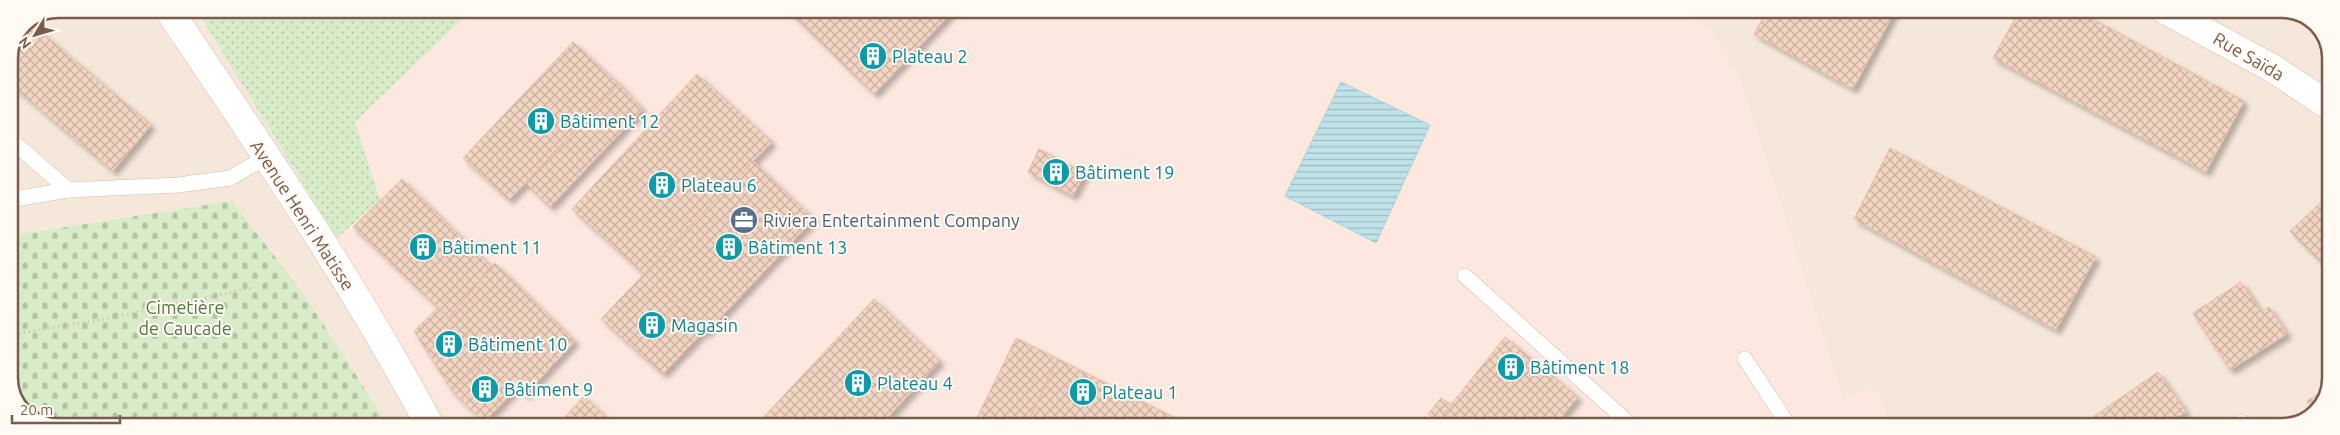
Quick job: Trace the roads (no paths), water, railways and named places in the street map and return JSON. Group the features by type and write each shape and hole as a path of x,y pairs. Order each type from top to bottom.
{"street":[{"name":"Avenue Henri Matisse","path":"174,18 267,157 393,356 425,417"},
{"name":"Rue Saïda","path":"2180,18 2272,68 2322,101"}],"lane":[{"path":"18,146 68,190"},
{"path":"18,198 68,190 178,185 230,178 267,157"},
{"path":"1465,276 1623,418"},
{"path":"1745,359 1784,418"}],"water":[{"path":"1341,82 1430,125 1376,243 1285,196"}],"place":[{"name":"Plateau 2","path":"873,56"},
{"name":"Bâtiment 12","path":"541,121"},
{"name":"Bâtiment 19","path":"1056,172"},
{"name":"Plateau 6","path":"662,185"},
{"name":"Riviera Entertainment Company","path":"744,220"},
{"name":"Bâtiment 11","path":"423,247"},
{"name":"Bâtiment 13","path":"729,247"},
{"name":"Magasin","path":"652,325"},
{"name":"Bâtiment 10","path":"449,344"},
{"name":"Bâtiment 18","path":"1511,367"},
{"name":"Plateau 4","path":"858,383"},
{"name":"Bâtiment 9","path":"485,389"},
{"name":"Plateau 1","path":"1083,392"}],"park label":[{"name":"Cimetière de Caucade","path":"185,317"}]}
